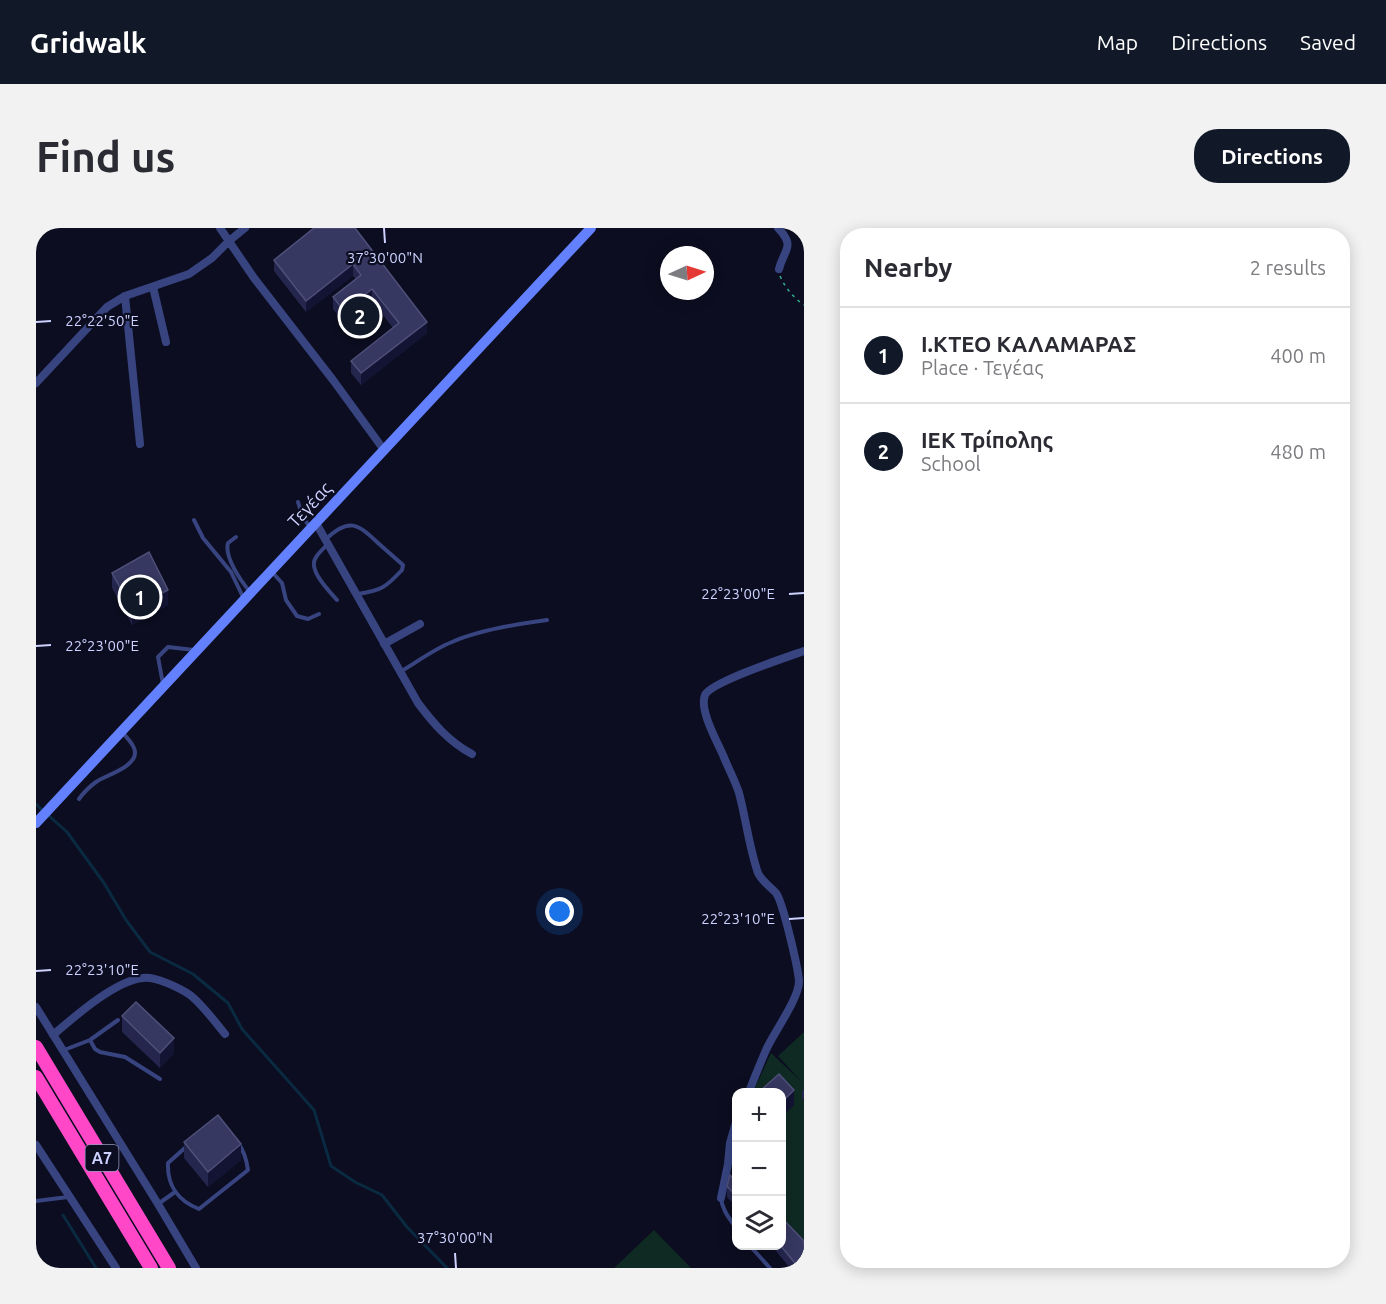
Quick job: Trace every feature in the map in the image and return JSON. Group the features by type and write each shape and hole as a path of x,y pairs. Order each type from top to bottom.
{"highway":[{"name":"Α7","path":"36,1047 169,1268"},
{"name":"Α7","path":"36,1077 151,1268"}],"main road":[{"name":"Τεγέας","path":"39,820 591,228"}],"street":[{"path":"220,228 254,278 384,450"},
{"path":"36,383 107,306 125,296 189,274 212,258 245,228"},
{"path":"778,228 788,244 779,269"},
{"path":"153,287 166,342"},
{"path":"125,296 140,444"},
{"path":"314,525 328,541 418,703 435,726 461,748 472,754"},
{"path":"384,644 420,624"},
{"path":"751,1088 766,1049 801,984 780,900 759,874 739,792 707,718 704,702 705,696 714,686 804,651"},
{"path":"53,1035 112,989 126,981 145,977 168,984 191,996 225,1034"},
{"path":"36,1007 196,1268"},
{"path":"721,1198 732,1136"},
{"path":"36,1144 116,1268"}],"lane":[{"path":"298,502 303,518 314,525"},
{"path":"194,520 203,538 247,596"},
{"path":"337,600 320,579 313,564 316,556 339,528 349,525 362,527 403,565 402,570 385,588 357,594"},
{"path":"236,537 228,543 227,552 244,585 247,596"},
{"path":"271,571 282,583 286,600 297,616 308,619 319,614"},
{"path":"400,672 441,647 464,637 528,622 547,620"},
{"path":"164,686 158,657 168,647 197,650"},
{"path":"79,799 96,782 123,768 132,760 135,750 121,732"},
{"path":"63,1051 90,1040 118,1020"},
{"path":"90,1040 95,1049 100,1052 125,1057 160,1079"},
{"path":"213,1123 228,1131 243,1149 248,1170 199,1209 186,1203 175,1192 168,1175 168,1162 213,1123"},
{"path":"158,1204 175,1192"},
{"path":"36,1201 69,1196"},
{"path":"721,1198 732,1222"},
{"path":"754,1250 770,1268"}],"path":[{"path":"779,269 787,290 804,305"}],"green space":[{"path":"804,1032 804,1096 802,1098 804,1100 804,1252 786,1233 786,1113 793,1105 786,1097 786,1088 755,1088 771,1053 802,1082 778,1056"},
{"path":"654,1230 691,1268 614,1268"}],"building":[{"path":"314,228 355,228 427,322 361,373 351,361 399,323 372,289 344,311 333,297 361,275 353,264 306,301 274,260"},
{"path":"149,552 168,590 132,609 112,573"},
{"path":"136,1002 174,1038 160,1053 122,1016"},
{"path":"779,1074 794,1090 786,1098 786,1088 763,1088"},
{"path":"218,1115 241,1144 208,1172 184,1142"},
{"path":"730,1175 732,1192 727,1186"},
{"path":"786,1222 804,1241 804,1268 799,1268 784,1250 786,1250"}],"waterway":[{"path":"36,804 43,811"},
{"path":"48,815 67,832 150,952 193,974 228,1003 242,1029 314,1110 331,1166 355,1182 382,1195 407,1227 447,1268"},
{"path":"63,1215 96,1268"}],"place":[{"name":"ΙΕΚ Τρίπολης","path":"360,316"},
{"name":"Ι.ΚΤΕΟ ΚΑΛΑΜΑΡΑΣ","path":"140,597"}]}
